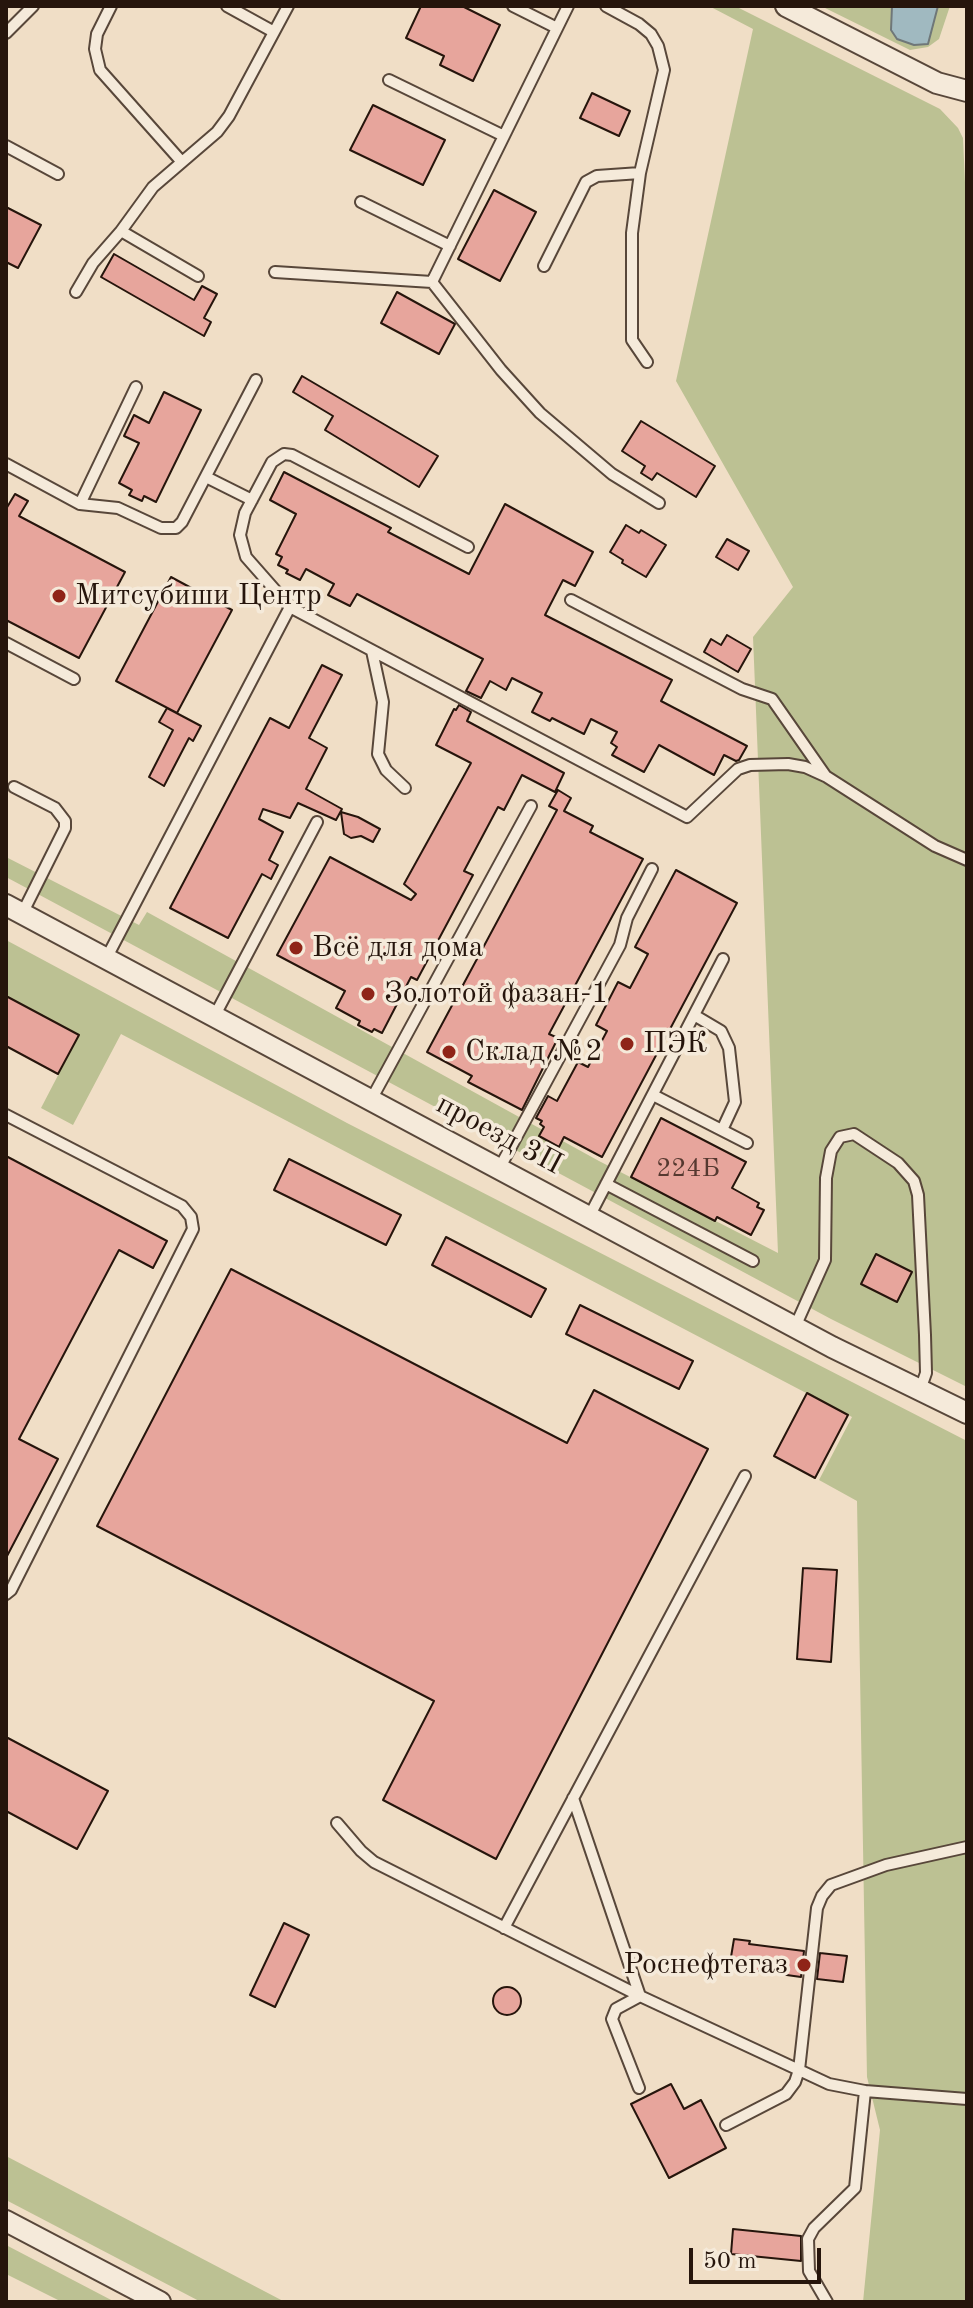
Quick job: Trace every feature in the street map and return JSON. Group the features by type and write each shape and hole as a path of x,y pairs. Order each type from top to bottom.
{"street":[{"path":"793,8 937,83 967,91"},
{"name":"проезд 3П","path":"14,909 795,1327 967,1413"},
{"path":"6,2221 160,2302"}],"lane":[{"path":"6,33 33,6"},
{"path":"111,6 97,34 95,49 100,70 181,161"},
{"path":"227,6 274,32"},
{"path":"76,292 93,263 153,187 217,132 229,116 288,6"},
{"path":"513,6 557,28"},
{"path":"432,282 568,6"},
{"path":"606,6 651,34 663,60 663,82 640,173 632,233 631,331 637,349 647,362"},
{"path":"389,80 504,136"},
{"path":"6,146 58,174"},
{"path":"544,266 586,182 597,176 640,173"},
{"path":"361,202 450,246"},
{"path":"121,231 198,276"},
{"path":"275,272 432,282 501,370 540,413 597,462 659,503"},
{"path":"6,464 80,504 118,508 168,530 182,522 256,380"},
{"path":"80,504 136,387"},
{"path":"468,547 292,455 284,454 272,462 242,523 242,547 246,557 290,607 687,817 738,769 750,765 788,764 805,767 827,777 935,846 967,860"},
{"path":"206,477 252,500"},
{"path":"571,600 742,689 772,699 827,777"},
{"path":"106,959 290,607"},
{"path":"6,643 74,679"},
{"path":"372,651 383,702 378,754 386,770 405,788"},
{"path":"14,787 55,808 65,821 65,828 14,909"},
{"path":"371,1100 531,806"},
{"path":"214,1017 317,822"},
{"path":"499,1169 620,945 627,918 652,869"},
{"path":"589,1217 723,959"},
{"path":"694,1015 721,1031 729,1048 735,1102 722,1130"},
{"path":"653,1095 747,1143"},
{"path":"6,1115 182,1206 191,1217 193,1229 26,1562 6,1594"},
{"path":"795,1327 825,1260 826,1178 831,1151 840,1137 854,1134 898,1163 914,1181 918,1195 926,1373 920,1390"},
{"path":"606,1184 753,1261"},
{"path":"504,1928 745,1476"},
{"path":"573,1798 640,1996"},
{"path":"337,1823 374,1862 640,1996 829,2084 865,2091 967,2099"},
{"path":"726,2125 786,2094 795,2082 799,2070 817,1908 831,1885 886,1865 967,1847"},
{"path":"639,2088 612,2019 616,2009 640,1996"},
{"path":"827,2302 809,2271 808,2239 814,2228 855,2188 865,2091"}],"green space":[{"path":"709,6 735,6 940,109 963,138 967,227 967,1387 831,1319 6,877 6,857 139,925 147,912 599,1161 778,1253 753,637 793,587 676,381 753,29"},
{"path":"821,6 892,6 891,30 932,25 938,6 950,6 939,39 928,47 910,50"},
{"path":"6,940 347,1123 967,1441 967,2302 863,2302 880,2130 867,2077 857,1501 819,1480 852,1417 121,1034 73,1125 41,1108 79,1035 6,996"},
{"path":"6,2156 285,2302 201,2302 6,2200"},
{"path":"6,2245 115,2302 62,2302 6,2274"}],"water":[{"path":"892,6 938,6 928,44 914,45 897,39 891,30"}],"building":[{"path":"421,6 462,6 500,25 473,81 440,65 444,56 406,38"},
{"path":"592,93 630,111 619,136 580,118"},
{"path":"373,105 445,140 423,185 350,150"},
{"path":"494,190 536,212 500,281 458,259"},
{"path":"6,207 41,225 18,268 6,262"},
{"path":"114,254 194,300 202,286 217,294 204,318 211,322 204,336 101,277"},
{"path":"397,292 455,324 439,354 381,323"},
{"path":"302,376 438,456 419,487 325,430 333,416 293,392"},
{"path":"164,392 201,410 156,502 144,496 142,501 129,495 132,490 119,483 139,443 124,436 134,415 149,423"},
{"path":"641,421 715,466 696,497 657,473 652,480 641,473 645,466 622,451"},
{"path":"284,472 391,528 388,532 469,574 505,504 593,552 575,586 563,580 545,615 672,680 661,701 747,746 739,760 724,755 714,775 659,745 644,772 612,755 617,747 611,743 617,732 591,719 584,734 532,712 542,693 512,678 506,690 490,681 481,698 466,691 483,659 357,594 350,606 328,595 334,584 306,569 300,580 278,565 282,557 276,554 296,514 270,500"},
{"name":"Митсубиши Центр","path":"15,494 28,501 19,516 125,572 79,658 6,620 6,509"},
{"path":"626,525 666,545 646,577 610,552"},
{"path":"727,539 749,551 738,570 716,557"},
{"path":"171,577 232,610 177,713 116,681"},
{"path":"727,635 751,649 738,672 704,652 711,639 721,645"},
{"path":"322,665 342,675 309,738 327,748 306,789 342,809 336,820 298,803 290,818 263,809 259,819 283,832 269,860 278,865 271,879 262,874 228,938 170,908 270,718 289,728"},
{"path":"459,705 471,712 467,721 564,773 555,792 522,775 504,810 498,807 464,871 473,875 417,980 411,977 382,1033 374,1029 372,1032 358,1025 360,1021 336,1008 345,991 277,955 330,857 411,900 416,894 404,884 471,763 436,745"},
{"path":"167,708 201,726 193,741 189,738 164,786 149,777 173,730 159,722"},
{"path":"558,790 571,798 564,811 593,826 590,832 643,859 549,1034 558,1038 522,1110 468,1082 472,1076 427,1052 557,810 549,806"},
{"path":"341,812 380,829 373,842 361,836 351,838 344,834"},
{"path":"676,870 737,903 602,1157 564,1137 559,1147 539,1136 544,1127 540,1124 542,1121 536,1118 548,1096 557,1101 578,1062 588,1067 607,1031 596,1025 618,982 630,988 648,954 635,947"},
{"path":"6,996 79,1035 58,1074 6,1046"},
{"path":"661,1118 746,1162 732,1188 759,1203 757,1207 764,1210 751,1235 717,1217 715,1221 631,1177"},
{"path":"6,1156 167,1241 153,1268 119,1250 19,1439 58,1459 6,1558"},
{"path":"289,1159 401,1215 386,1245 274,1190"},
{"path":"446,1237 546,1289 531,1317 432,1265"},
{"path":"876,1254 912,1272 897,1302 861,1284"},
{"path":"231,1269 567,1443 594,1390 708,1449 496,1859 383,1800 434,1701 97,1526"},
{"path":"580,1305 693,1361 679,1389 566,1334"},
{"path":"807,1393 848,1415 815,1478 774,1456"},
{"path":"803,1568 837,1570 831,1662 797,1659"},
{"path":"6,1737 108,1791 77,1849 6,1811"},
{"path":"284,1923 309,1935 275,2007 250,1995"},
{"path":"734,1939 804,1951 801,1977 751,1970 751,1966 730,1963"},
{"path":"820,1953 847,1956 843,1982 817,1979"},
{"path":"507,1987 517,1991 521,2001 517,2011 507,2015 497,2011 493,2001 497,1991"},
{"path":"671,2084 684,2109 701,2100 726,2148 669,2178 631,2104"},
{"path":"733,2229 801,2236 801,2261 731,2254"}],"place":[{"name":"Митсубиши Центр","path":"59,596"},
{"name":"Всё для дома","path":"296,948"},
{"name":"Золотой фазан-1","path":"368,994"},
{"name":"ПЭК","path":"627,1044"},
{"name":"Склад №2","path":"449,1052"},
{"name":"Роснефтегаз","path":"804,1965"}]}
